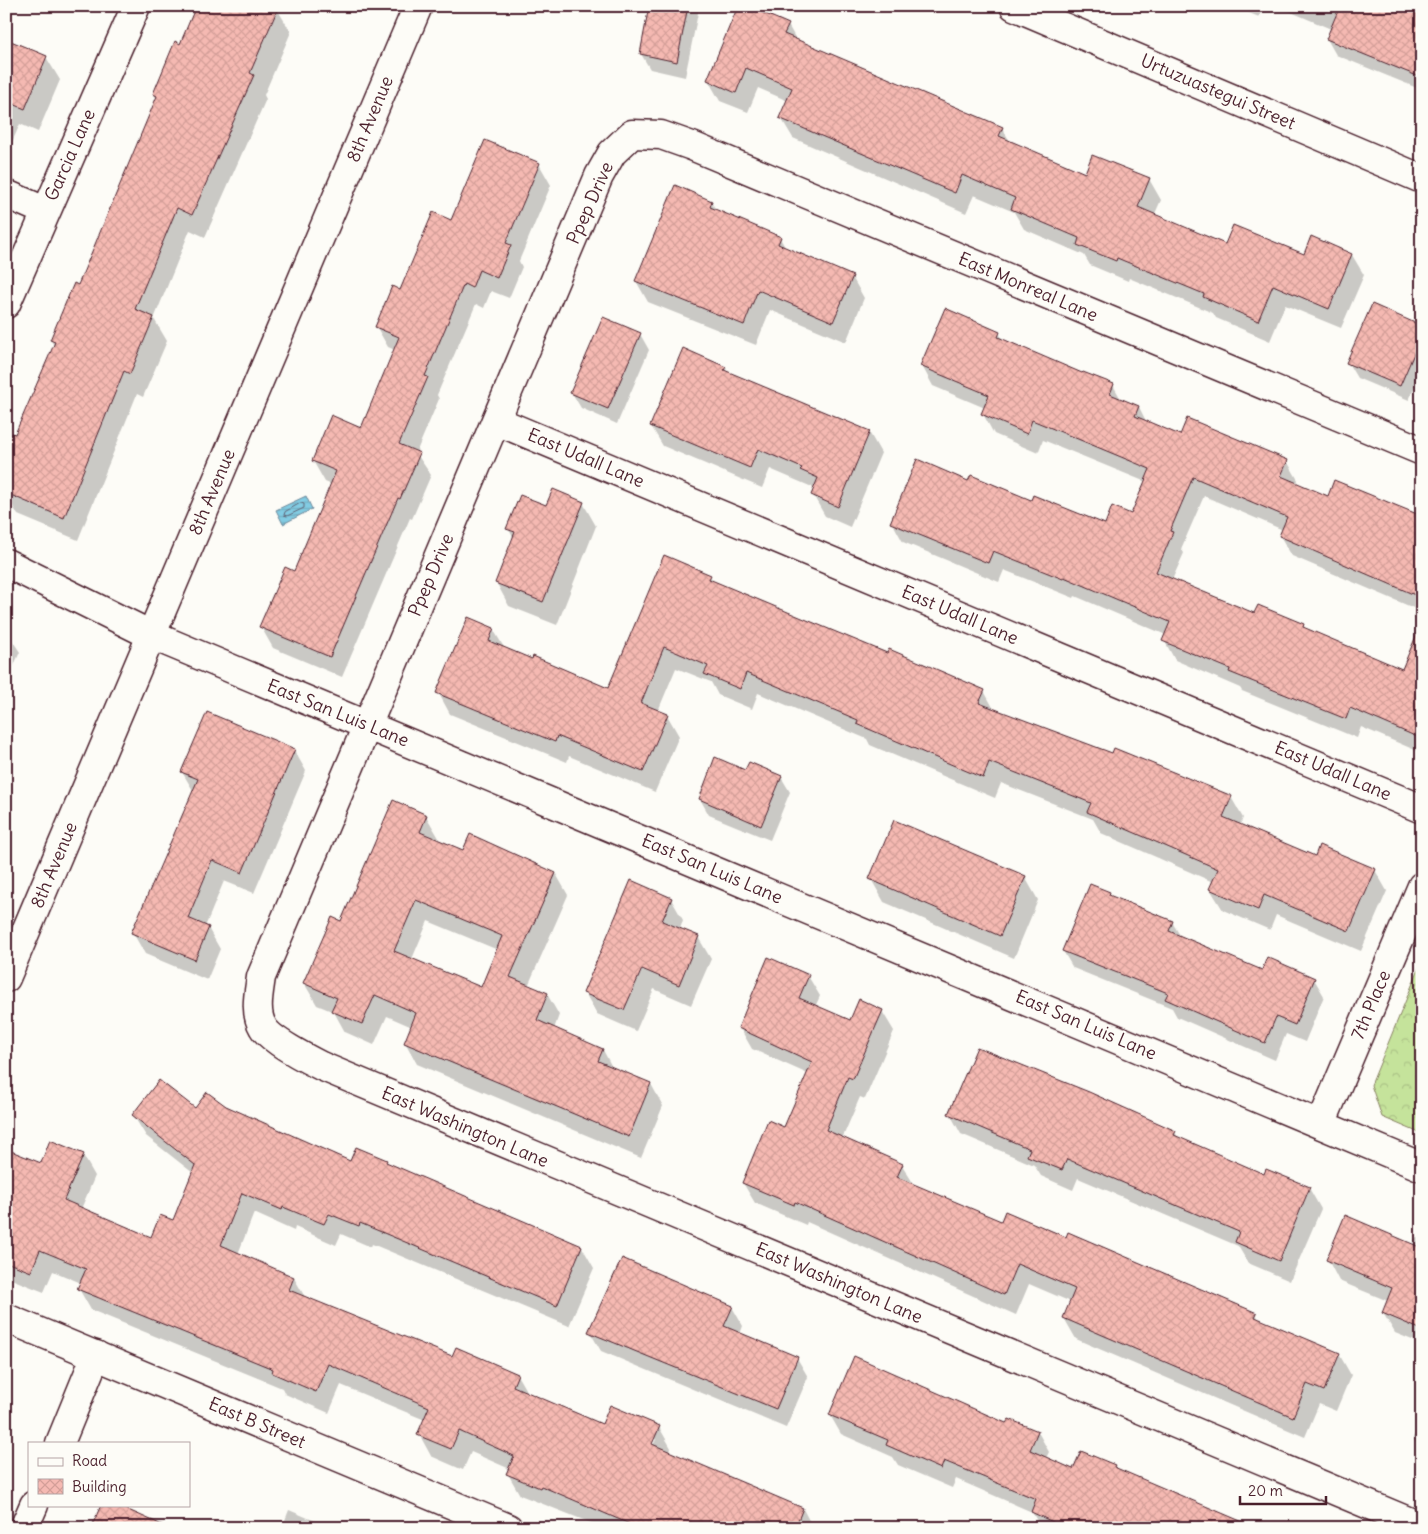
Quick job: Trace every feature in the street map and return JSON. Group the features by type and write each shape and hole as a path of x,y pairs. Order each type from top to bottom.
{"street":[{"name":"Garcia Lane","path":"6,304 136,6"},
{"name":"8th Avenue","path":"6,978 418,6"},
{"name":"Urtuzuastegui Street","path":"1014,6 1422,179"},
{"name":"Ppep Drive","path":"263,1028 257,1002 261,977 599,176 612,153 632,134"},
{"name":"East Monreal Lane","path":"632,134 661,135 692,146 1422,451"},
{"path":"6,194 45,211"},
{"name":"East Udall Lane","path":"497,421 1422,809"},
{"name":"East San Luis Lane","path":"6,563 151,635 1422,1167"},
{"name":"7th Place","path":"1321,1124 1422,886"},
{"name":"East Washington Lane","path":"263,1028 286,1047 321,1066 1422,1527"},
{"name":"East B Street","path":"6,1318 508,1528"},
{"path":"60,1442 96,1355"},
{"path":"24,1528 34,1506"}],"green space":[{"path":"1422,961 1422,1134 1382,1117 1371,1085"}],"water":[{"path":"306,496 312,509 283,524 276,510"}],"building":[{"path":"196,6 279,6 250,73 254,75 192,215 177,208 135,309 154,317 130,374 124,371 64,518 6,493 6,446 12,433 15,434 55,342 50,340 74,283 78,285 157,96 153,94 175,41 180,44"},
{"path":"649,6 688,6 677,62 640,54"},
{"path":"738,6 747,6 789,24 784,34 1003,127 999,136 1085,173 1092,155 1150,178 1138,207 1225,244 1233,225 1304,254 1311,236 1352,254 1329,309 1273,285 1258,321 1203,297 1204,294 1117,258 1116,261 1077,245 1079,238 1011,209 1015,198 962,175 955,193 779,118 792,88 746,68 736,93 707,80"},
{"path":"1340,6 1422,6 1422,78 1326,39"},
{"path":"6,39 47,56 25,109 6,101"},
{"path":"485,140 540,163 506,243 511,245 497,278 479,270 472,288 464,284 425,376 428,377 399,444 420,453 400,499 398,498 330,657 259,627 285,567 294,571 336,471 312,461 331,415 361,428 399,337 375,327 392,286 400,290 433,212 451,220"},
{"path":"675,185 712,201 710,207 781,237 778,244 853,276 833,322 758,290 744,325 635,281"},
{"path":"1372,304 1422,326 1422,335 1400,386 1346,363"},
{"path":"945,308 1000,332 998,337 1082,373 1114,384 1110,394 1139,406 1135,416 1180,435 1187,418 1288,460 1281,476 1328,496 1334,480 1422,516 1422,598 1279,536 1287,517 1193,477 1170,531 1173,532 1156,572 1254,613 1258,605 1304,624 1303,627 1402,669 1422,622 1422,739 1350,708 1346,719 1229,672 1230,669 1162,641 1170,622 1064,577 1063,579 993,551 988,563 890,523 917,459 968,481 971,475 1031,500 1033,495 1105,524 1112,506 1131,514 1150,469 1032,420 1027,434 981,414 989,395 920,366"},
{"path":"603,317 641,333 608,409 570,393"},
{"path":"683,348 726,367 724,370 870,431 838,507 811,495 818,478 800,470 802,468 758,449 750,468 650,426"},
{"path":"553,489 584,502 543,602 495,583 515,532 506,529 520,495 546,505"},
{"path":"664,555 711,575 709,579 887,653 889,649 985,690 979,703 1112,753 1114,748 1232,796 1223,817 1315,856 1319,845 1376,869 1349,931 1264,895 1258,910 1209,889 1218,869 1087,812 1091,803 989,762 983,778 857,724 858,720 746,673 740,689 704,674 708,666 664,647 641,703 668,714 643,772 557,736 555,742 436,693 468,617 494,628 489,641 532,659 533,656 608,688"},
{"path":"207,712 295,749 242,873 212,860 188,918 209,927 195,960 131,933 198,779 181,772"},
{"path":"715,757 745,770 749,762 782,776 761,826 699,799"},
{"path":"393,800 427,815 420,832 463,850 470,834 556,873 510,977 548,993 537,1020 603,1049 598,1061 651,1083 629,1137 404,1043 416,1013 375,995 362,1024 331,1011 337,998 303,983 332,917 341,921","holes":["416,900 502,936 481,987 394,951"]},
{"path":"894,820 1026,876 1000,936 869,879"},
{"path":"631,880 672,898 662,921 699,936 679,985 642,969 624,1010 583,993"},
{"path":"1090,884 1110,892 1109,895 1173,921 1169,931 1262,970 1267,957 1315,978 1295,1025 1276,1017 1265,1043 1165,999 1168,993 1062,951"},
{"path":"768,957 809,975 799,998 850,1020 859,999 883,1010 853,1079 848,1077 826,1130 903,1164 897,1177 1001,1221 1005,1211 1066,1237 1068,1232 1257,1313 1255,1317 1340,1353 1324,1391 1307,1384 1293,1417 1063,1318 1075,1289 1017,1264 1004,1295 795,1202 794,1205 742,1183 768,1120 784,1127 812,1062 738,1028"},
{"path":"977,1047 1089,1092 1176,1131 1174,1135 1264,1174 1266,1169 1310,1187 1279,1261 1235,1242 1239,1232 1067,1159 1062,1170 1027,1156 1030,1149 948,1114"},
{"path":"159,1080 195,1108 207,1092 226,1106 350,1161 356,1147 387,1160 386,1162 582,1246 557,1306 360,1223 359,1226 329,1214 324,1224 283,1207 282,1210 242,1193 221,1245 294,1277 289,1290 452,1356 456,1347 518,1374 513,1386 602,1424 610,1405 660,1426 652,1444 803,1508 795,1528 639,1528 541,1486 540,1488 506,1474 514,1456 459,1431 451,1449 417,1435 429,1407 328,1364 316,1392 272,1373 273,1369 77,1289 86,1269 40,1250 31,1272 6,1262 6,1149 41,1163 50,1140 84,1154 64,1200 151,1237 160,1215 173,1220 195,1165 132,1115"},
{"path":"1345,1215 1422,1248 1422,1330 1382,1313 1392,1288 1326,1260"},
{"path":"622,1258 733,1306 724,1326 798,1357 776,1409 588,1332"},
{"path":"854,1356 1006,1423 1009,1419 1038,1431 1030,1450 1073,1469 1081,1451 1257,1528 1066,1528 1031,1512 1036,1499 944,1461 941,1469 886,1445 888,1440 829,1415"},
{"path":"101,1506 119,1506 169,1528 91,1528"}]}
